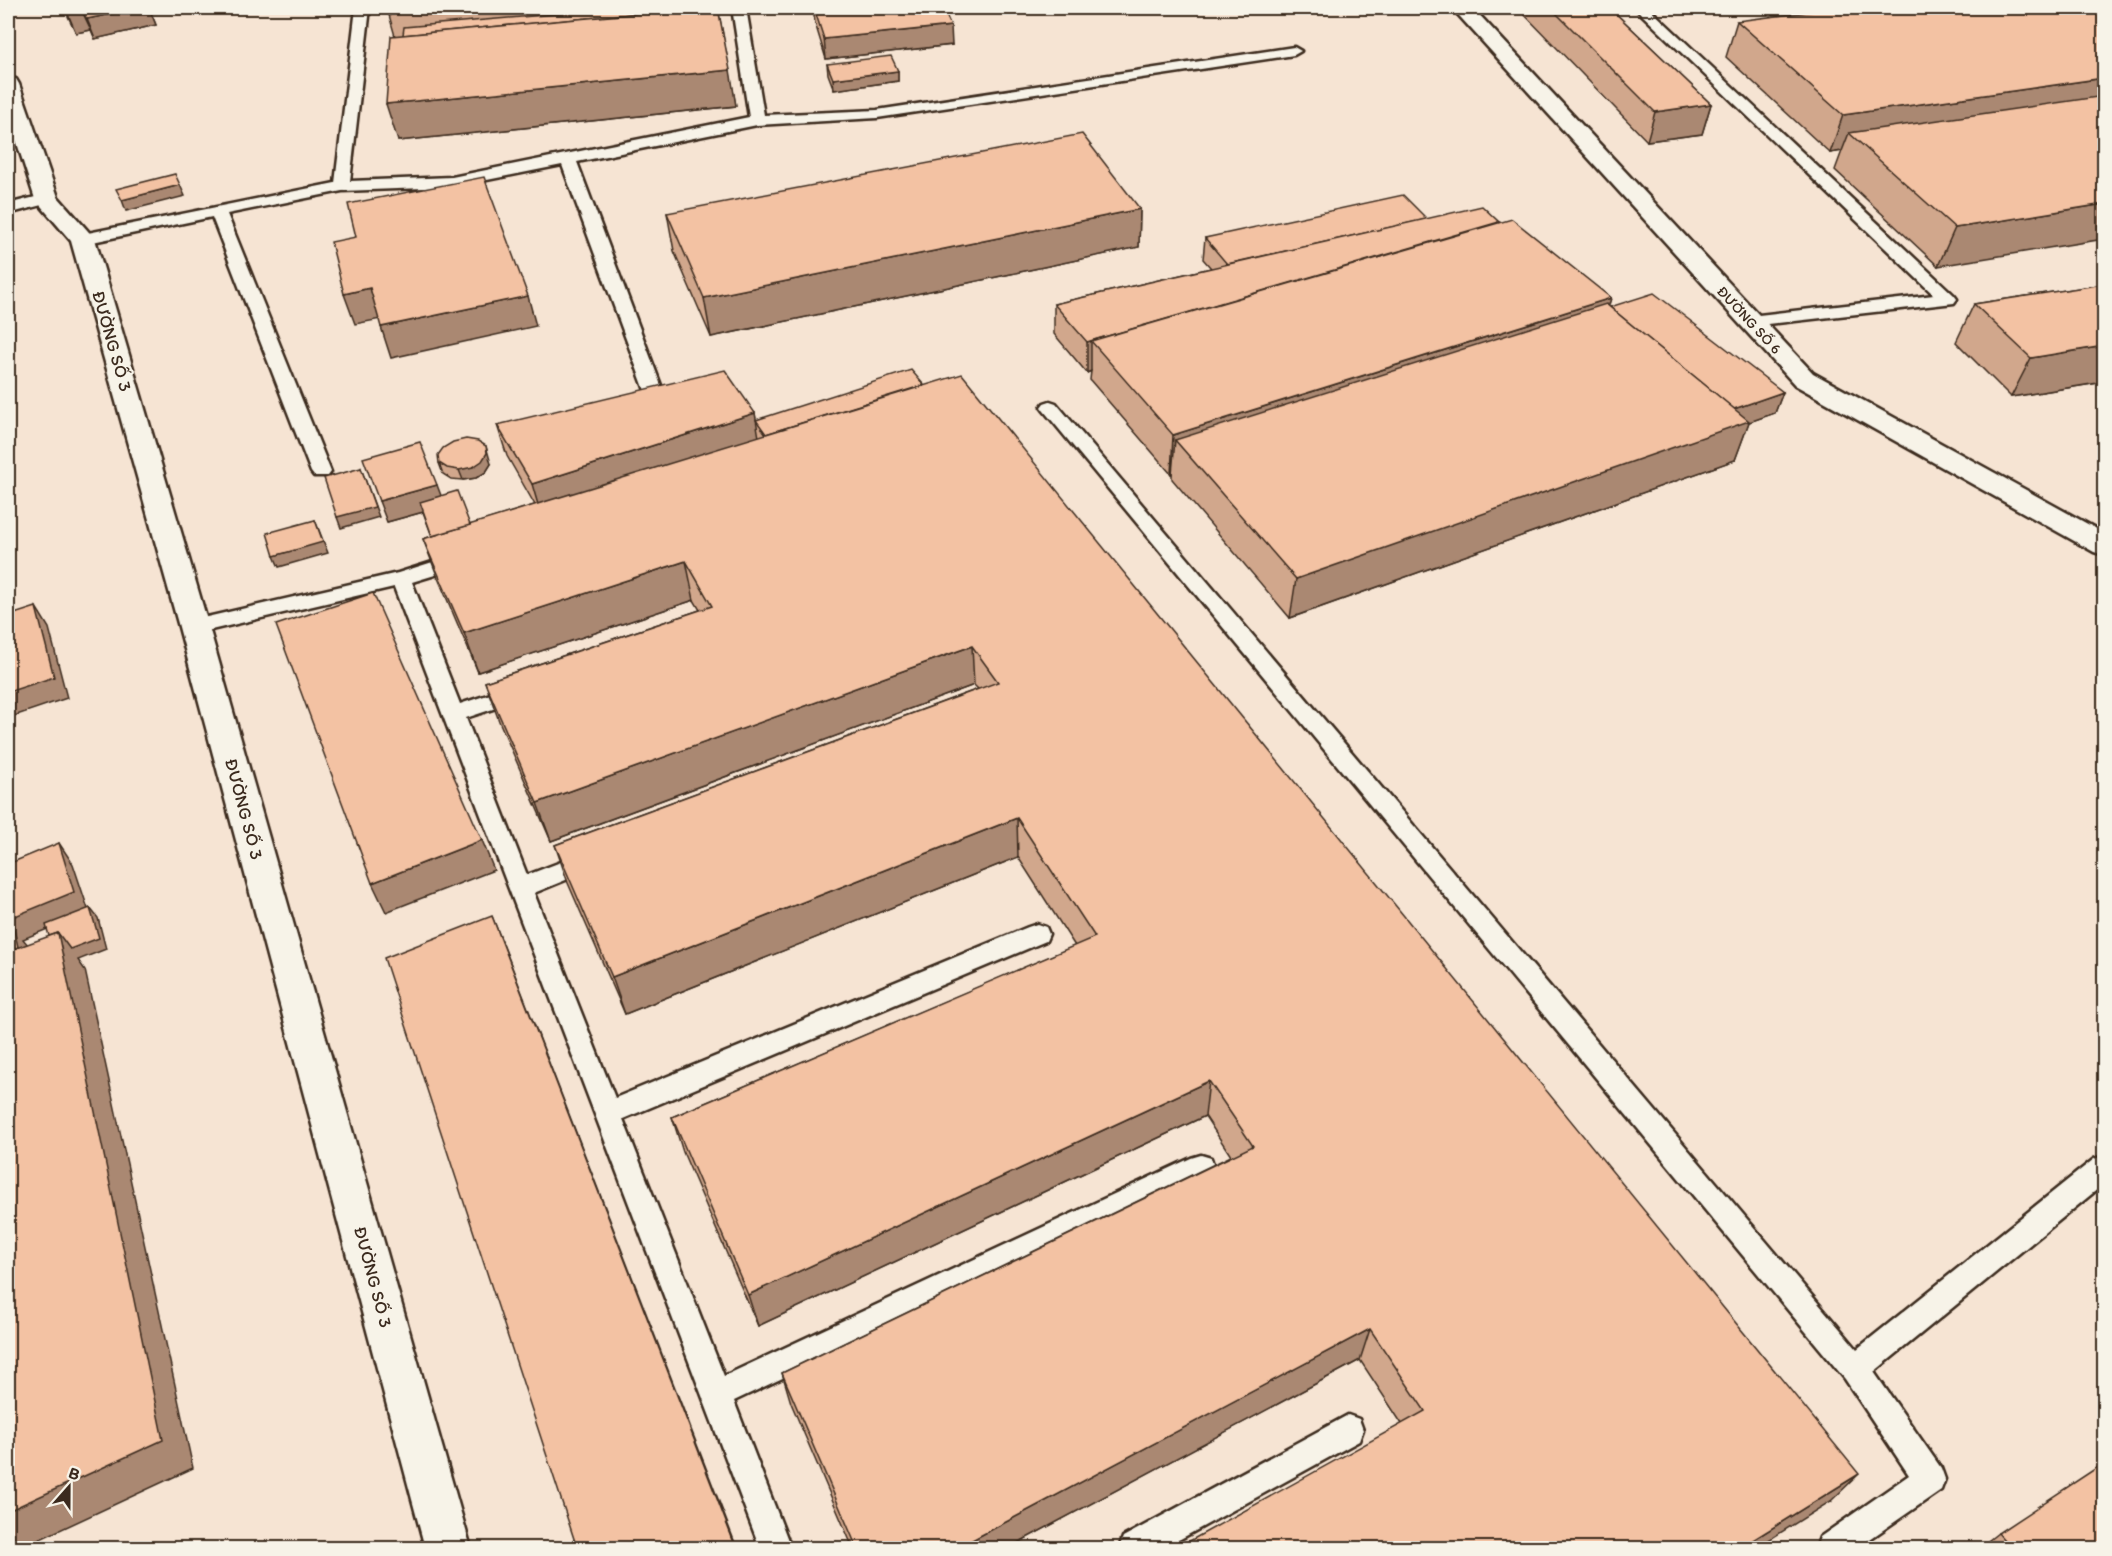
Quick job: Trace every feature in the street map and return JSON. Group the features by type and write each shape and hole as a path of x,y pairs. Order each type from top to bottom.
{"street":[{"name":"ĐƯỜNG SỐ 6","path":"1462,8 1804,379 2104,545"},
{"name":"ĐƯỜNG SỐ 3","path":"8,84 47,199 83,239 194,627 448,1548"}],"lane":[{"path":"342,186 363,8"},
{"path":"739,8 757,120"},
{"path":"1642,8 1948,298 1750,321"},
{"path":"83,239 342,186 452,182 713,131 757,120 877,114 1294,51"},
{"path":"568,159 656,396"},
{"path":"8,209 47,199"},
{"path":"218,211 321,472"},
{"path":"1050,406 1855,1369 1930,1479 1831,1548"},
{"path":"194,627 401,579 480,554"},
{"path":"401,579 776,1548"},
{"path":"454,714 543,685"},
{"path":"521,888 609,852"},
{"path":"609,1113 1037,934"},
{"path":"717,1394 1201,1167"},
{"path":"1855,1369 2104,1168"},
{"path":"1134,1548 1348,1430"}],"shaded area":[{"path":"8,8 2104,8 2104,1548 8,1548"}],"building":[{"path":"65,8 141,8 87,19 82,11 68,14"},
{"path":"626,8 697,8 403,35 404,27"},
{"path":"718,8 730,70 386,104 391,36"},
{"path":"814,8 943,8 951,26 824,39"},
{"path":"1551,8 1610,8 1711,104 1655,112"},
{"path":"1839,8 2104,8 2104,78 1843,115 1737,21"},
{"path":"891,56 898,71 833,79 827,64"},
{"path":"2104,96 2104,204 1955,228 1849,133"},
{"path":"1082,134 1140,209 704,298 667,213"},
{"path":"175,174 180,185 122,200 116,189"},
{"path":"484,177 528,296 381,327 370,288 344,294 331,242 356,237 348,204"},
{"path":"1403,195 1427,219 1227,264 1205,238"},
{"path":"1482,206 1499,222 1087,342 1054,304"},
{"path":"1512,219 1611,298 1173,435 1091,341"},
{"path":"2104,284 2104,346 2031,358 1974,304"},
{"path":"1654,293 1783,392 1734,409 1610,307"},
{"path":"1606,304 1749,421 1296,579 1175,440"},
{"path":"725,370 755,413 532,484 497,425"},
{"path":"911,370 924,385 766,434 756,420"},
{"path":"962,374 1859,1474 1740,1548 1177,1548 1425,1411 1370,1329 957,1548 857,1548 782,1373 1253,1146 1209,1081 748,1295 672,1117 1095,937 1017,818 612,977 555,845 998,682 972,646 537,803 485,682 712,606 686,561 464,633 423,539"},
{"path":"466,439 478,441 486,446 487,453 482,461 473,467 459,470 447,468 439,463 438,455 443,448 453,442"},
{"path":"420,442 437,485 379,501 363,458"},
{"path":"361,468 375,507 337,517 324,478"},
{"path":"457,491 470,525 432,536 420,502"},
{"path":"315,520 323,542 274,556 267,533"},
{"path":"373,593 482,840 372,883 276,625"},
{"path":"36,607 54,677 8,692 8,616"},
{"path":"59,843 74,892 8,919 8,864"},
{"path":"90,908 99,938 70,949 58,933 49,936 46,925"},
{"path":"492,916 736,1548 577,1548 384,958"},
{"path":"13,925 18,947 8,951 8,928"},
{"path":"58,933 163,1440 8,1511 8,951"},
{"path":"2104,1463 2104,1548 2011,1548 1998,1533"}]}
